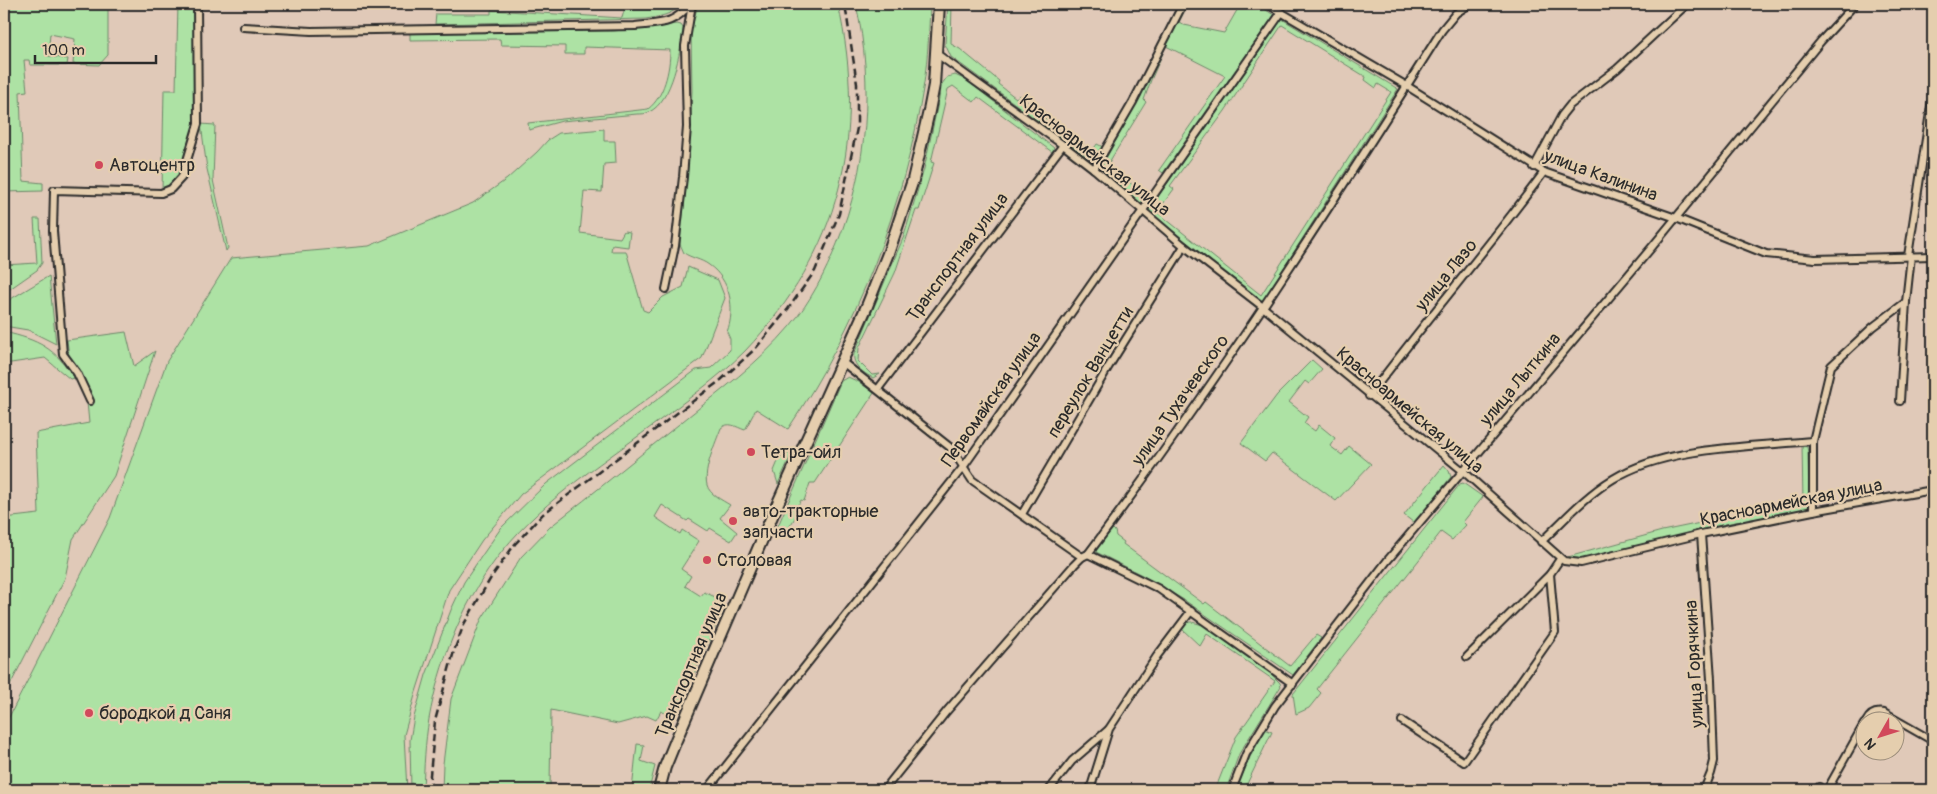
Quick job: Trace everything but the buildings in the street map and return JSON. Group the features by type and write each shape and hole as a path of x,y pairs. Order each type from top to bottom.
{"highway":[{"name":"Транспортная улица","path":"659,790 665,766 841,361 867,306 901,216 912,180 934,86 939,4"}],"street":[{"path":"90,401 77,373 63,354 53,231 54,190 161,193 172,189 182,177 198,124 197,4"},
{"path":"244,28 311,31 635,26 670,22 678,18 691,4"},
{"path":"666,289 675,246 684,177 687,127 685,46 691,4"},
{"path":"1094,169 1132,102 1183,4"},
{"name":"улица Калинина","path":"1267,4 1407,86 1544,172 1676,218 1766,254 1816,259 1933,256"},
{"name":"улица Тухачевского","path":"884,790 946,712 1085,555 1140,486 1263,307 1450,19 1462,8 1470,4"},
{"path":"1534,167 1570,104 1617,69 1687,4"},
{"name":"улица Лыткина","path":"1232,790 1251,745 1275,706 1387,561 1676,218 1821,41 1855,4"},
{"name":"Первомайская улица","path":"707,790 964,466 1281,12"},
{"name":"Красноармейская улица","path":"936,54 1063,144 1184,246 1263,307 1463,471 1560,559 1569,563 1581,563 1701,534 1813,511 1933,490"},
{"path":"1900,401 1910,256 1933,93"},
{"name":"Транспортная улица","path":"878,388 1063,144"},
{"name":"улица Лазо","path":"1370,396 1408,344 1510,220 1544,172"},
{"name":"переулок Ванцетти","path":"1022,514 1109,366 1184,246"},
{"path":"1813,511 1813,441 1831,366 1873,327 1906,302"},
{"path":"841,361 878,388 951,448 972,480 1085,555 1143,579 1293,684"},
{"path":"1542,542 1577,506 1612,479 1637,467 1690,452 1813,441"},
{"name":"улица Горячкина","path":"1701,534 1714,746 1713,767 1704,790"},
{"path":"1466,657 1550,574 1560,559"},
{"path":"1402,721 1464,762 1555,632 1550,574"},
{"path":"1049,790 1072,761 1109,729 1157,656 1191,611"},
{"path":"1904,724 1933,741"},
{"path":"1090,790 1109,729"},
{"path":"1828,790 1854,743"}],"green space":[{"path":"16,4 108,4 108,55 99,65 73,64 75,39 50,34 48,56 68,59 67,65 30,65 29,60 24,60 27,91 20,92 23,181 43,183 43,191 4,192 4,10"},
{"path":"178,4 194,4 194,127 179,178 162,190 164,90 176,90"},
{"path":"626,4 682,4 670,13 645,19 435,24 436,14 491,14 491,10 622,18"},
{"path":"698,4 838,4 847,53 849,100 847,146 838,190 824,232 804,273 778,313 745,351 700,390 568,488 528,522 494,562 471,598 445,657 429,719 423,790 411,790 410,740 414,717 426,675 464,582 501,528 546,484 696,370 711,368 730,350 730,339 727,332 730,323 731,304 726,286 716,271 706,263 684,253 680,244 688,168 692,91 691,31"},
{"path":"856,4 930,4 924,83 916,129 891,219 875,264 836,349 788,429 756,409 745,430 730,425 721,428 711,456 706,479 710,491 730,505 720,518 737,532 731,541 710,528 708,531 689,519 687,521 662,505 655,517 680,534 682,530 699,541 681,569 691,576 685,586 701,596 704,592 722,600 718,610 722,612 674,718 661,711 656,720 647,716 618,724 551,710 550,790 442,790 443,764 451,699 481,620 521,557 550,527 725,388 752,364 790,326 811,297 837,244 856,185 861,156 865,126 866,95 862,34"},
{"path":"948,4 952,4 951,44 960,49 999,81 998,84 1016,98 1019,95 1027,101 1026,103 1090,154 1097,144 1103,147 1093,161 951,57 945,44"},
{"path":"1186,4 1188,4 1179,22 1184,25 1224,33 1240,5 1238,4 1256,4 1274,15 1163,173 1159,170 1225,76 1166,46 1151,80 1144,100 1146,102 1108,164 1118,174 1144,193 1146,190 1149,192 1141,203 1102,170 1101,167 1141,96 1145,83"},
{"path":"1282,19 1398,89 1262,302 1148,211","holes":["1282,25 1366,77 1365,80 1376,88 1378,84 1391,92 1261,295 1157,212 1174,189 1170,186 1225,111"]},
{"path":"677,24 683,28 674,74 664,98 649,112 645,114 562,121 529,130 528,123 648,109 658,98 665,82 670,50 584,47 584,54 565,54 565,46 501,45 500,39 410,40 410,33 614,31"},
{"path":"955,75 966,80 1054,148 1052,152 978,97 974,102 953,86 948,89 931,162 934,163 919,210 916,210 895,273 859,348 858,361 872,375 880,374 873,378 856,365 854,354 904,236 924,169 942,84 947,77"},
{"path":"201,124 215,125 213,180 228,248 226,251 207,169"},
{"path":"604,129 604,141 615,141 616,163 604,164 602,192 584,191 580,233 620,238 624,231 630,232 628,247 612,245 611,251 626,251 643,310 648,312 663,297 683,287 688,267 718,280 725,298 702,358 521,494 482,540 449,590 404,735 407,790 4,790 4,727 110,518 167,361 231,258 369,246 473,203 507,179 548,140 559,133"},
{"path":"34,219 40,219 42,263 37,270 4,293 4,265 37,263"},
{"path":"49,276 56,344 28,330 4,326 4,303"},
{"path":"4,332 37,342 53,352 74,378 70,379 45,358 4,364"},
{"path":"126,332 134,366 155,351 114,476 73,539 65,578 4,697 4,518 39,514 36,433 89,423 87,402 92,401 90,390 69,357 67,340"},
{"path":"1312,360 1322,369 1309,384 1305,381 1289,402 1308,417 1304,423 1315,431 1319,425 1335,438 1330,446 1342,455 1349,446 1371,464 1336,501 1272,453 1265,461 1241,443 1277,395"},
{"path":"848,377 859,382 874,393 815,483 810,483 804,501 801,500 797,507 800,509 786,533 783,532 782,534 777,531 777,528 841,381"},
{"path":"1802,445 1807,447 1808,453 1809,505 1806,510 1730,523 1582,559 1568,557 1662,531 1753,512 1753,508 1803,503"},
{"path":"793,451 778,484 774,471 779,459"},
{"path":"1444,465 1451,477 1414,523 1404,515"},
{"path":"1463,483 1483,497 1463,522 1466,525 1452,540 1441,532 1317,689 1321,693 1309,708 1296,714 1293,694 1460,484"},
{"path":"1113,529 1116,536 1124,542 1123,544 1204,604 1206,602 1290,666 1316,635 1321,638 1293,675 1184,600 1142,575 1096,552 1097,547"},
{"path":"1188,622 1203,625 1269,672 1281,686 1239,754 1226,790 1215,790 1236,737 1275,681 1207,634 1200,646 1182,629"},
{"path":"1265,729 1272,732 1244,790 1236,790 1250,757"},
{"path":"637,744 644,745 641,761 655,766 649,790 632,790"}],"railway":[{"path":"430,790 435,721 454,651 464,624 492,576 515,544 543,514 721,380 756,348 788,309 815,271 839,214 857,128 857,84 845,4"}],"place":[{"name":"Автоцентр","path":"99,165"},
{"name":"Тетра-ойл","path":"751,452"},
{"name":"авто-тракторные запчасти","path":"733,521"},
{"name":"Столовая","path":"707,560"},
{"name":"бородкой д Саня","path":"89,713"}]}
